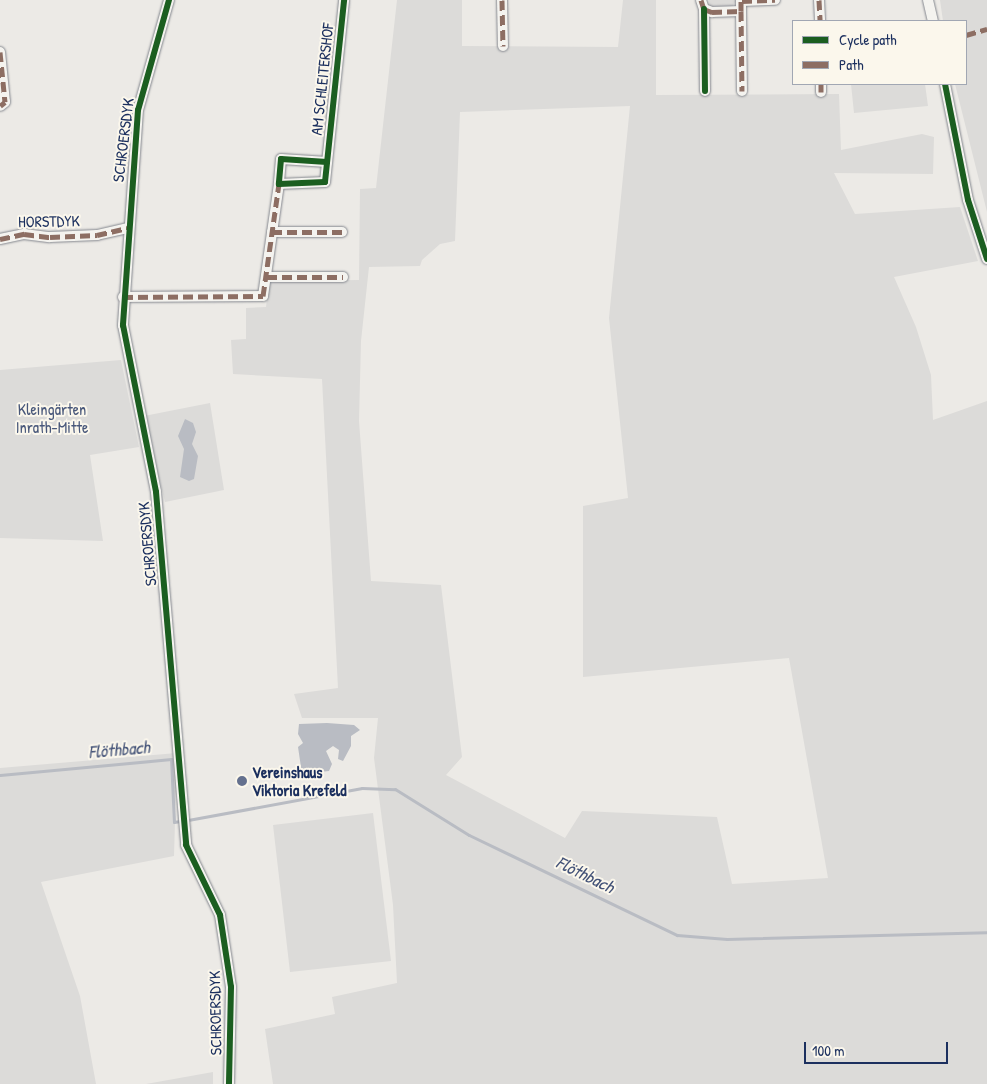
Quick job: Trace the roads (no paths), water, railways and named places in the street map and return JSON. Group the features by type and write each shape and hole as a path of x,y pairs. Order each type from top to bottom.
{"street":[{"name":"SCHROERSDYK","path":"169,0 138,110 127,228 123,297 124,325 156,492 186,844 220,916 231,987 229,1084"},
{"name":"AM SCHLEITERSHOF","path":"279,184 325,182 344,0"},
{"path":"502,0 503,46"},
{"path":"703,5 712,12 741,4 775,0"},
{"path":"819,0 820,20"},
{"path":"928,0 932,20"},
{"path":"741,4 742,91"},
{"path":"703,5 704,91"},
{"path":"0,52 5,102 0,106"},
{"path":"945,85 968,200 987,259"},
{"path":"123,297 263,296 281,160 326,162"},
{"name":"HORSTDYK","path":"0,239 24,234 50,237 96,235 127,228"},
{"path":"272,232 342,232"},
{"path":"267,277 343,277"}],"waterway":[{"name":"Flöthbach","path":"0,775 171,759 174,822 180,821"},
{"name":"Flöthbach","path":"188,820 362,788 395,789 469,835 677,935 727,939 987,932"}],"place":[{"name":"Vereinshaus Viktoria Krefeld","path":"242,781"}],"park label":[{"name":"Kleingärten Inrath-Mitte","path":"52,418"}]}
